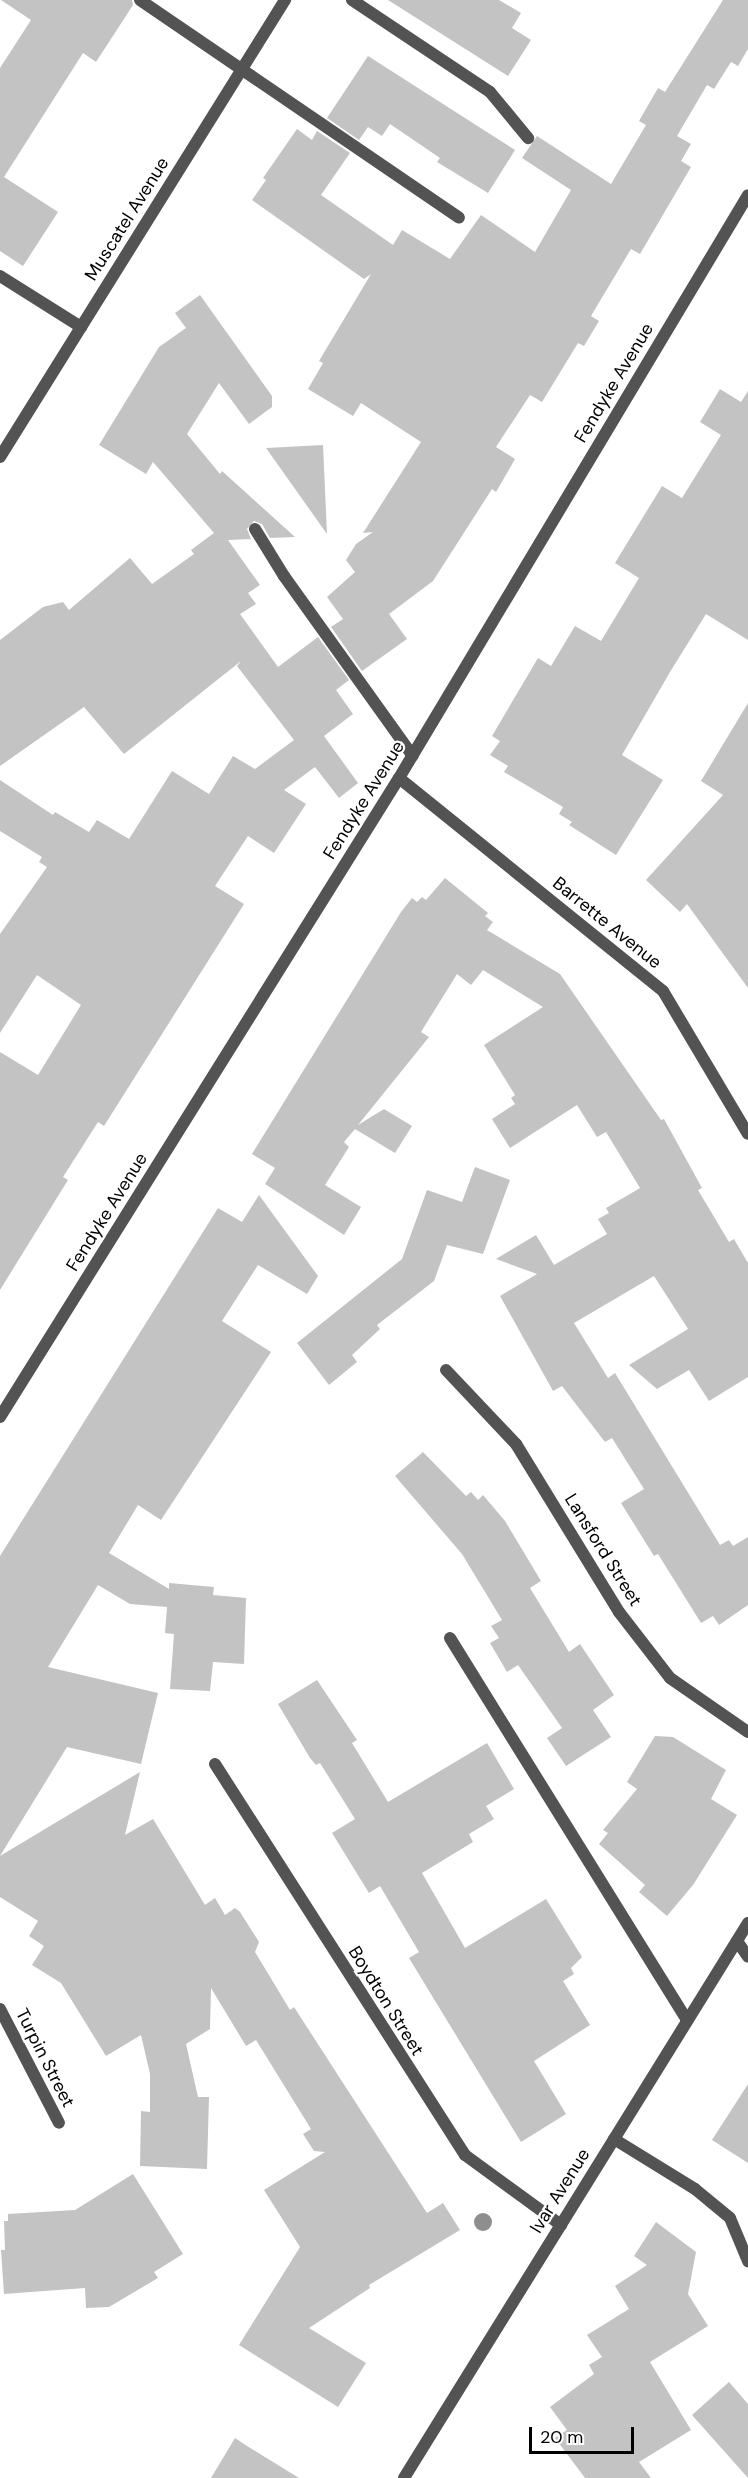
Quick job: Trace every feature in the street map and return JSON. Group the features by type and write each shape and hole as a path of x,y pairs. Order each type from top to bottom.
{"street":[{"path":"140,0 243,68 459,218"},
{"name":"Muscatel Avenue","path":"0,457 285,0"},
{"path":"352,0 490,92 528,138"},
{"name":"Fendyke Avenue","path":"0,1417 413,756 748,195"},
{"path":"0,276 81,327"},
{"path":"255,529 284,576 413,756"},
{"name":"Barrette Avenue","path":"399,778 663,991 748,1134"},
{"name":"Lansford Street","path":"446,1370 516,1444 619,1611 670,1678 748,1732"},
{"path":"450,1638 687,2020"},
{"name":"Boydton Street","path":"215,1764 465,2155 561,2225"},
{"name":"Ivar Avenue","path":"404,2478 748,1923"},
{"path":"737,1941 748,1957"},
{"name":"Turpin Street","path":"0,2009 59,2123"},
{"path":"614,2139 695,2189 730,2218 748,2261"}],"building":[{"path":"1,0 132,0 133,5 96,62 83,53 4,177 58,212 23,266 0,251 0,68 31,20"},
{"path":"388,0 499,0 521,13 512,28 531,40 508,76"},
{"path":"723,0 748,0 748,49 738,66 731,62 714,89 707,85 677,136 691,144 681,161 691,167 640,254 631,249 591,316 599,321 584,346 578,343 542,402 530,395 496,447 515,459 496,492 492,489 433,581 389,614 407,639 362,671 331,627 343,619 327,597 355,572 346,560 356,544 373,532 363,533 421,442 361,403 353,416 308,389 323,363 319,361 371,274 364,279 252,200 266,180 263,178 297,129 312,140 317,131 350,153 321,195 393,245 402,230 450,259 481,215 535,252 571,190 522,158 537,136 611,184 646,125 639,121 658,88 665,92"},
{"path":"368,56 515,150 488,193 437,162 440,158 390,124 382,136 368,127 359,140 327,118"},
{"path":"200,295 272,396 272,407 249,424 219,383 187,434 220,474 222,471 295,537 270,538 262,524 254,521 247,529 251,539 228,540 260,585 248,593 256,604 240,614 278,667 318,637 349,680 336,690 353,714 324,736 358,783 339,798 315,767 284,790 306,804 274,853 248,836 215,886 244,904 104,1126 98,1122 63,1177 68,1180 0,1290 0,1052 38,1075 81,1005 37,975 0,1033 0,934 47,867 39,862 42,857 0,831 0,780 53,815 55,812 89,832 97,820 129,839 172,771 209,794 233,756 255,769 294,740 237,666 241,661 124,754 84,707 0,766 0,640 43,607 63,602 69,610 130,558 152,584 194,554 191,550 214,533 153,462 146,474 99,445 159,347 186,328 175,313"},
{"path":"720,389 741,402 748,391 748,640 706,614 670,672 622,755 663,780 616,855 569,825 572,822 559,814 563,807 504,772 508,766 490,755 500,741 492,736 538,658 551,666 575,626 601,641 639,578 615,563 662,486 682,498 721,435 700,422"},
{"path":"323,445 327,534 266,448"},
{"path":"748,703 748,988 687,904 680,912 646,880 723,795 701,781"},
{"path":"445,878 488,913 485,916 493,922 487,930 560,974 661,1120 664,1119 702,1188 698,1190 729,1242 734,1239 748,1263 748,1377 709,1401 689,1370 657,1389 629,1365 688,1329 654,1276 574,1323 608,1378 615,1373 720,1545 729,1540 733,1546 748,1537 748,1605 719,1625 713,1616 701,1623 658,1554 654,1556 621,1503 644,1489 612,1438 605,1442 562,1386 553,1391 500,1296 537,1274 496,1259 536,1235 554,1265 607,1234 598,1219 609,1213 606,1208 640,1188 606,1132 597,1137 577,1105 510,1148 492,1119 515,1104 511,1098 515,1095 484,1045 543,1007 483,970 471,985 457,974 421,1032 429,1037 358,1125 384,1109 412,1126 395,1153 355,1129 344,1142 349,1147 325,1185 361,1207 344,1235 265,1184 275,1168 252,1154 401,912 412,898 417,902 422,897 426,900"},
{"path":"475,1167 510,1180 483,1254 447,1245 434,1281 377,1325 380,1329 352,1355 357,1362 329,1385 297,1343 402,1259 427,1190 462,1202"},
{"path":"259,1195 318,1276 307,1294 258,1265 222,1321 271,1352 161,1520 138,1505 109,1553 169,1589 169,1583 214,1587 213,1595 246,1598 244,1664 213,1662 210,1691 170,1689 174,1634 165,1633 167,1607 130,1604 98,1585 48,1667 158,1693 141,1764 67,1747 0,1856 0,1556 218,1208 242,1222"},
{"path":"423,1452 466,1496 471,1492 478,1500 483,1495 505,1521 541,1581 530,1588 569,1652 580,1644 614,1695 593,1710 611,1737 566,1766 547,1738 562,1728 518,1665 507,1672 490,1643 499,1638 491,1626 502,1620 462,1554 395,1476"},
{"path":"317,1680 357,1740 352,1743 388,1802 487,1743 514,1789 486,1806 494,1819 469,1834 473,1842 422,1873 465,1948 546,1899 582,1957 571,1968 574,1974 563,1981 590,2025 534,2061 566,2114 521,2142 409,1958 419,1952 380,1886 369,1893 332,1833 355,1819 320,1763 316,1765 310,1758 278,1704"},
{"path":"655,1736 673,1737 726,1770 711,1799 737,1815 693,1885 667,1916 639,1892 645,1885 599,1844 608,1833 603,1830 637,1789 627,1782"},
{"path":"140,1772 125,1835 153,1819 205,1905 215,1898 225,1915 235,1908 240,1912 259,1942 255,1952 290,2010 294,2007 427,2213 443,2203 460,2230 369,2285 370,2288 309,2328 366,2363 338,2407 239,2345 300,2247 264,2190 325,2152 314,2151 303,2134 311,2129 256,2040 246,2046 211,1988 210,2029 186,2044 198,2097 209,2097 207,2169 140,2166 141,2111 150,2112 150,2074 141,2035 106,2056 61,1983 32,1965 44,1946 29,1936 38,1921 0,1897 0,1856"},
{"path":"748,2084 748,2163 712,2140"},
{"path":"133,2174 183,2254 154,2272 158,2278 109,2307 86,2308 85,2288 4,2294 1,2250 5,2250 4,2221 8,2221 8,2214 75,2210"},
{"path":"656,2222 696,2252 688,2294 708,2326 650,2362 691,2430 639,2462 651,2478 585,2478 555,2438 567,2430 550,2407 594,2374 589,2365 602,2357 587,2335 629,2309 615,2286 647,2265 634,2256"},
{"path":"729,2382 748,2404 748,2478 692,2415"},
{"path":"235,2438 247,2446 299,2478 211,2478"}]}
